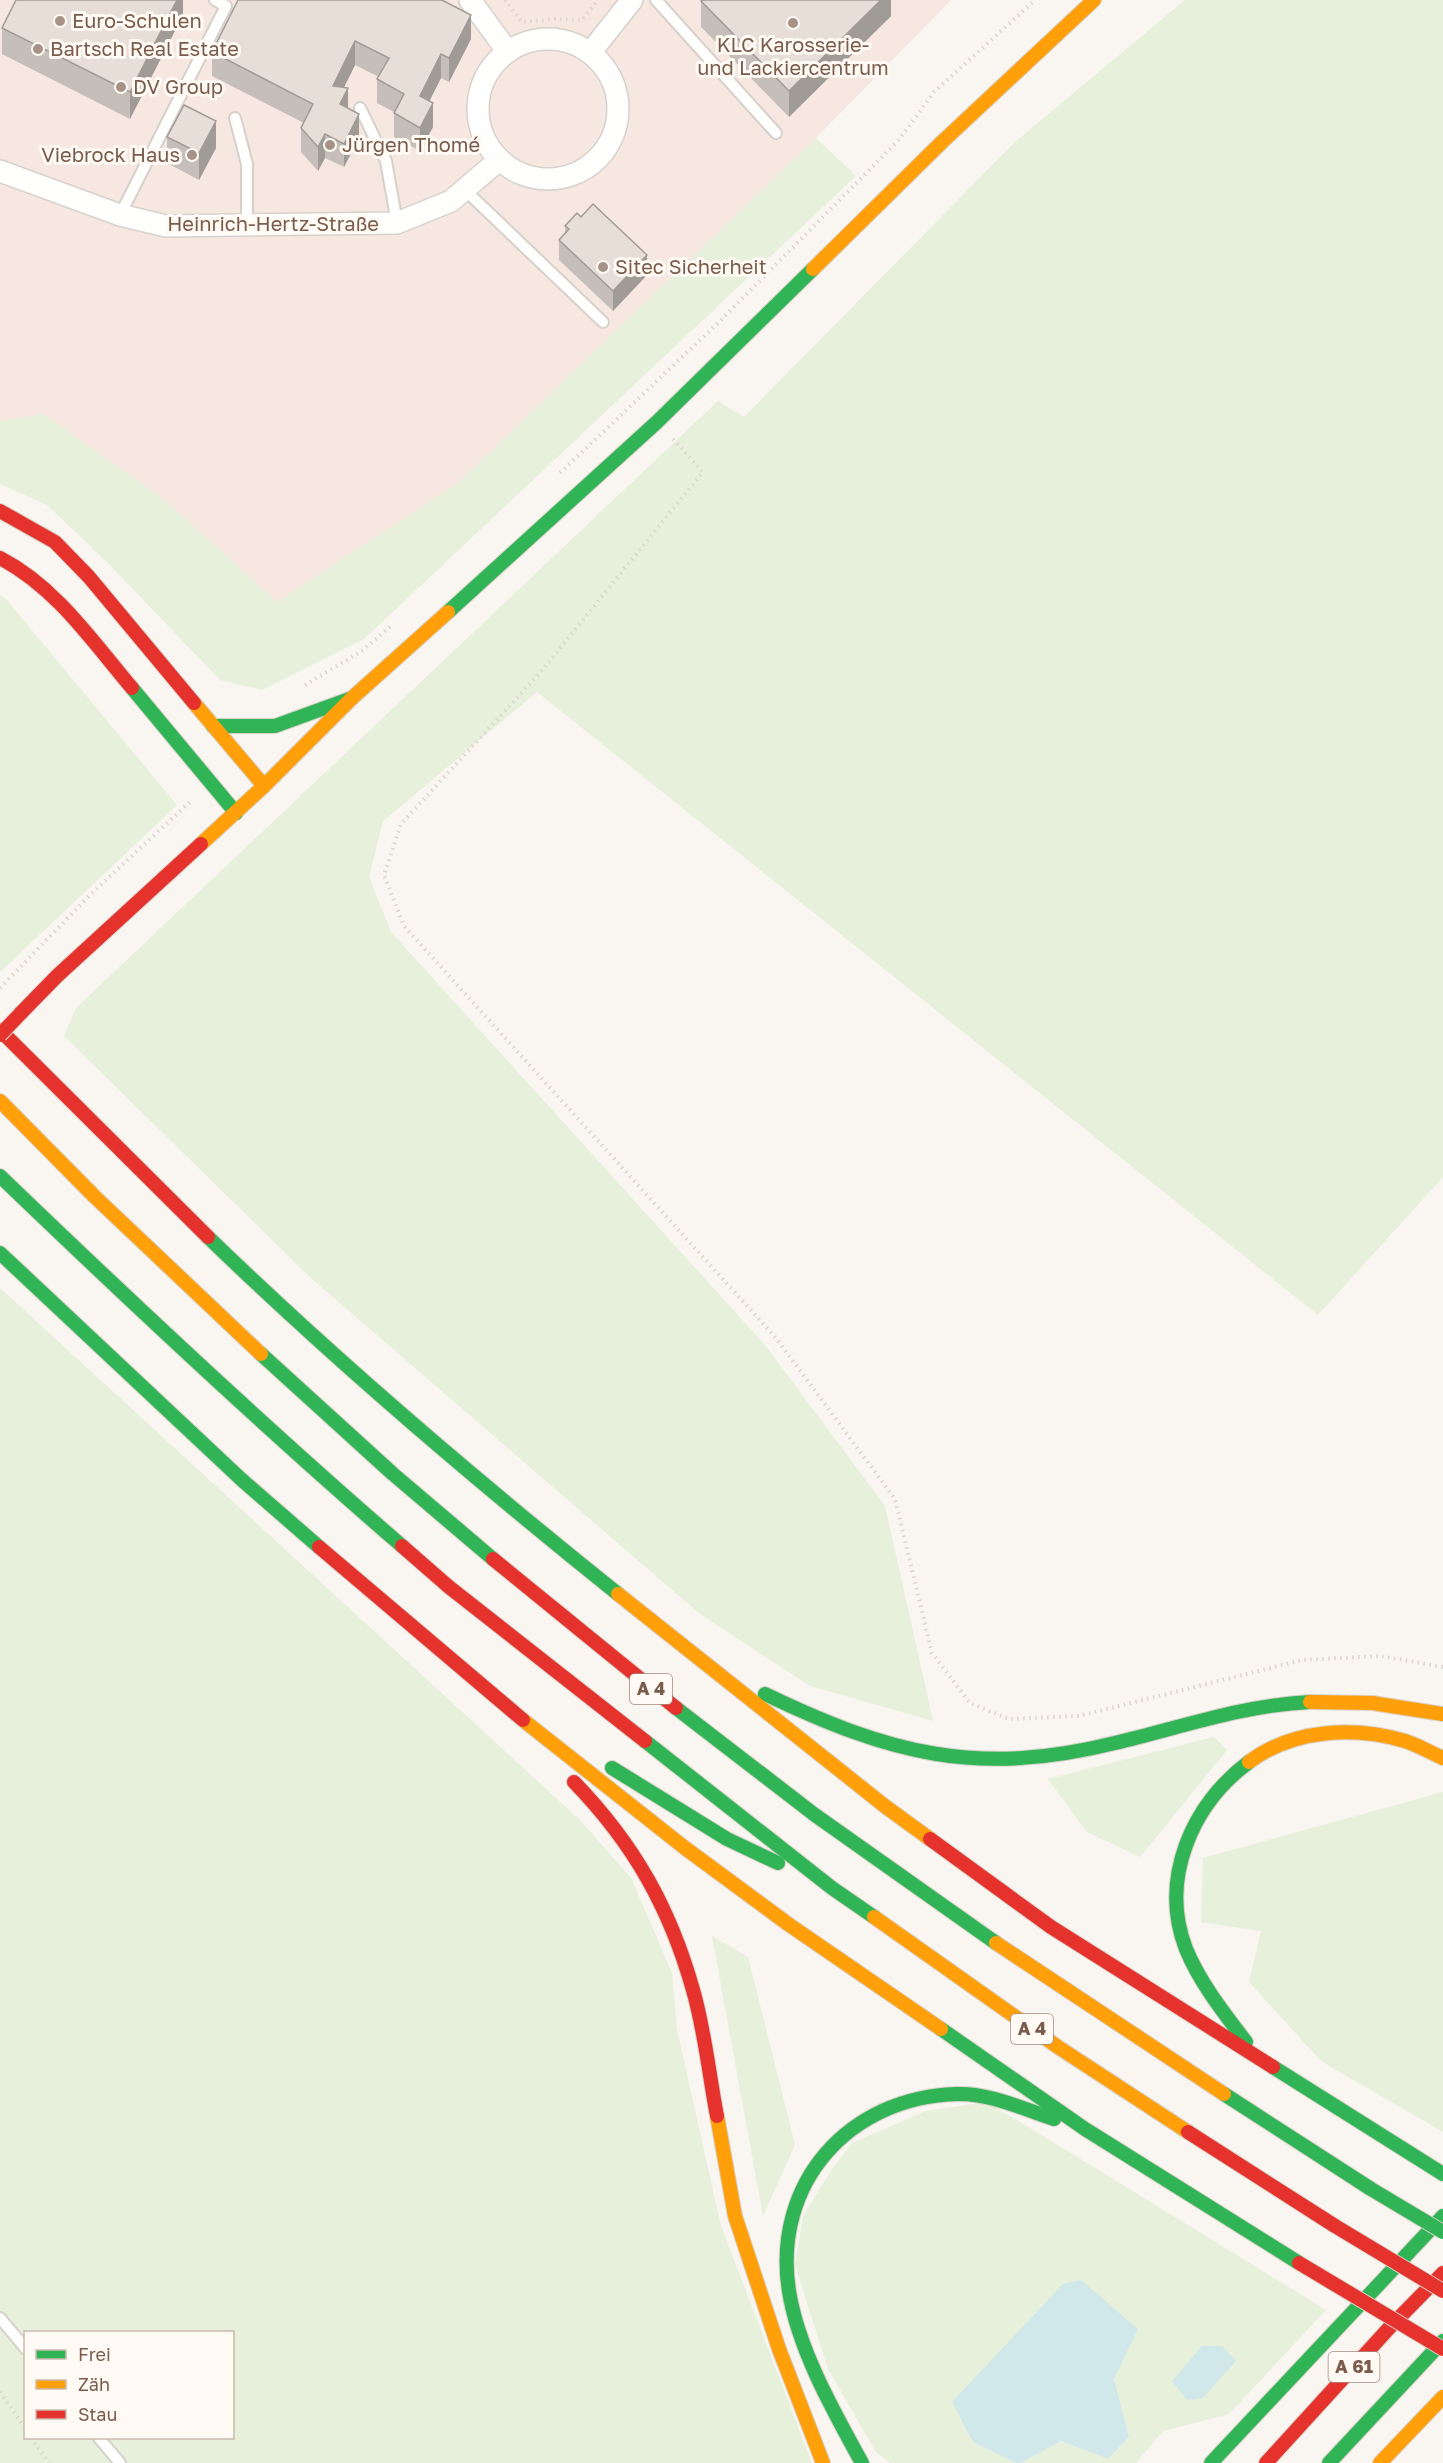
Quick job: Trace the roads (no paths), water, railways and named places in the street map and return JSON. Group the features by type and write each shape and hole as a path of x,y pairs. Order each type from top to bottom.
{"main road":[{"path":"0,1035 57,976 236,813 352,698 657,422 942,142 1094,0"},
{"path":"0,511 55,542 82,570 264,786"},
{"path":"0,558 19,567 62,606 236,813"},
{"path":"213,726 275,726 352,698"},
{"path":"0,1030 122,1154 342,1361 556,1545 703,1663 886,1807 1051,1927 1443,2174"},
{"name":"A 4","path":"0,1101 83,1187 281,1376 613,1660 818,1817 1018,1958 1371,2189 1443,2232"},
{"name":"A 4","path":"0,1176 182,1350 301,1459 448,1587 832,1888 1058,2047 1236,2164 1443,2290"},
{"path":"0,1253 242,1480 483,1688 722,1876 1085,2129 1299,2263 1443,2349"},
{"path":"703,1663 829,1725 873,1741 918,1752 1005,1760 1094,1749 1253,1709 1308,1701 1387,1704 1443,1714"},
{"path":"483,1688 585,1751"},
{"path":"483,1688 602,1810 632,1852 670,1920 694,1992 735,2216 779,2349 823,2463"},
{"path":"1258,2058 1204,1986 1181,1932 1177,1903 1177,1875 1192,1826 1223,1781 1244,1763 1266,1749 1296,1738 1326,1732 1377,1734 1405,1742 1443,1758"},
{"path":"605,1764 727,1839 832,1888"},
{"path":"862,2463 811,2357 789,2292 785,2255 789,2221 807,2175 844,2132 864,2118 897,2104 929,2096 959,2094 990,2099 1085,2129"},
{"path":"1210,2463 1443,2216"},
{"name":"A 61","path":"1266,2463 1390,2327 1443,2273"},
{"name":"A 61","path":"1329,2463 1443,2341"},
{"path":"1380,2463 1443,2397"}],"street":[{"path":"470,0 508,52"},
{"path":"590,53 633,0"},
{"path":"549,39 571,43 590,53 606,70 615,91 618,113 613,135 601,155 584,170 563,178 540,179 518,173 500,160 487,144 479,124 478,104 483,84 493,66 508,52 528,42 549,39"},
{"name":"Heinrich-Hertz-Straße","path":"0,171 120,215 166,226 397,223 451,201 500,160"}],"lane":[{"path":"120,215 226,6 215,0"},
{"path":"656,0 776,133"},
{"path":"360,108 386,161 397,223"},
{"path":"235,118 246,164 247,225"},
{"path":"465,190 603,322"},
{"path":"0,2318 24,2347"},
{"path":"100,2439 120,2463"}],"water":[{"path":"1081,2280 1138,2329 1114,2379 1129,2437 1108,2459 1061,2441 1021,2463 1016,2463 973,2442 952,2402 1063,2284"},
{"path":"1202,2346 1222,2346 1236,2361 1203,2398 1187,2400 1172,2381"}],"place":[{"name":"Euro-Schulen","path":"60,21"},
{"name":"KLC Karosserie- und Lackiercentrum","path":"793,23"},
{"name":"Bartsch Real Estate","path":"38,49"},
{"name":"DV Group","path":"121,87"},
{"name":"Jürgen Thomé","path":"330,145"},
{"name":"Viebrock Haus","path":"192,155"},
{"name":"Sitec Sicherheit","path":"603,267"}]}
